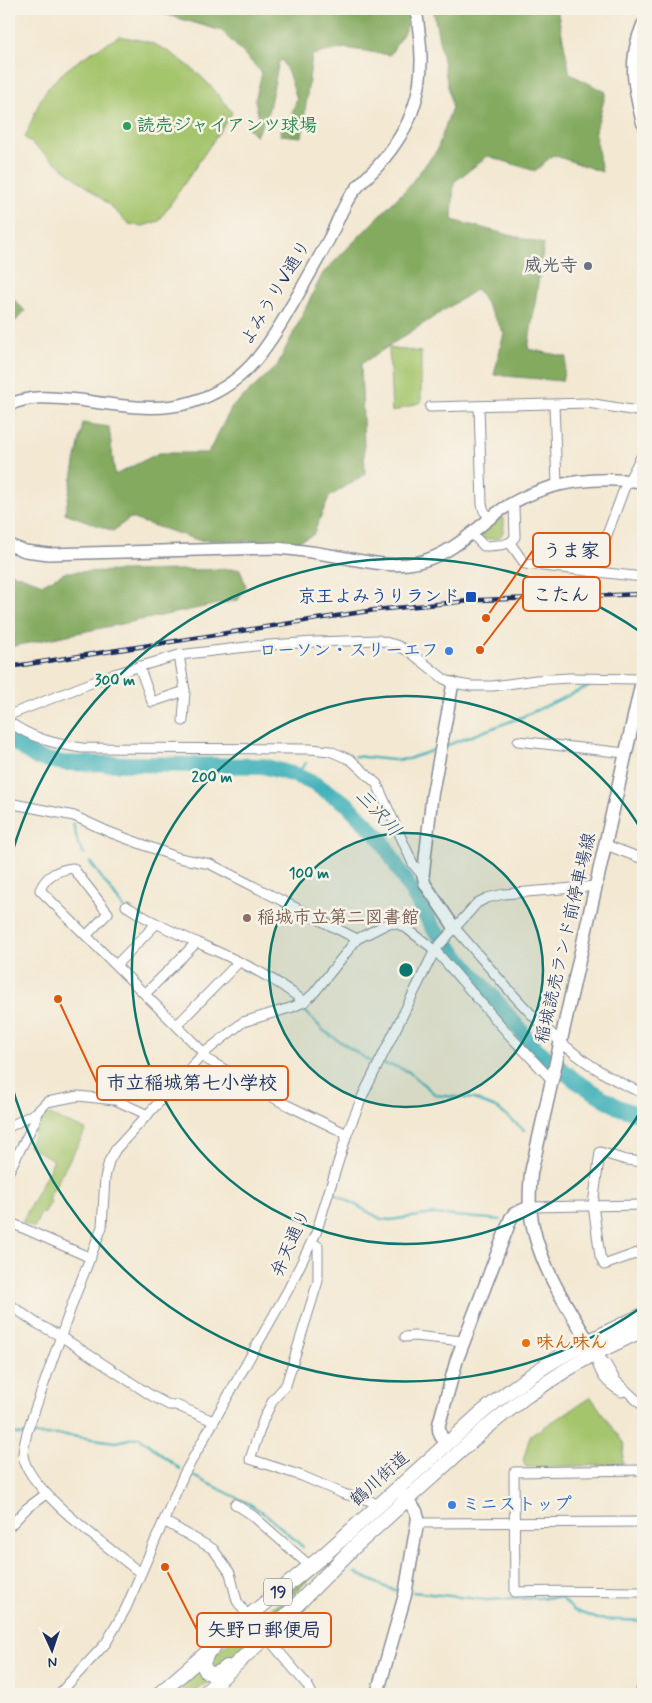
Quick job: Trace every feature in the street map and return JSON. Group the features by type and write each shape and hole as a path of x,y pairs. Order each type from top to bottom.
{"main road":[{"path":"643,25 636,44 633,68 637,99 643,123"},
{"name":"稲城読売ランド前停車場線","path":"592,1348 559,1292 544,1261 530,1207 531,1173 558,1045 643,678"},
{"path":"447,1444 438,1431 439,1424 463,1341 511,1218 514,1214 530,1207"},
{"name":"鶴川街道","path":"159,1694 378,1506 402,1494 514,1405 592,1348 643,1315"},
{"name":"鶴川街道","path":"204,1694 288,1614 353,1548 447,1444 479,1414 519,1384 567,1353 592,1348 643,1330"},
{"path":"377,1694 405,1594 418,1523 416,1511 402,1494"},
{"path":"248,1617 274,1600 283,1597 290,1604 288,1614"},
{"path":"208,1650 203,1663 206,1670 213,1675 222,1672 260,1641"}],"street":[{"name":"よみうりV通り","path":"9,405 32,398 49,397 145,408 171,407 191,403 212,395 248,370 268,345 292,305 316,264 349,198 392,150 405,127 415,105 421,77 421,49 416,9"},
{"path":"554,404 558,484"},
{"path":"430,407 599,404 643,412"},
{"path":"479,406 482,504 484,511 490,518"},
{"path":"590,571 596,567 621,497 643,453"},
{"path":"9,545 25,551 49,554 297,549 378,564 400,565 420,562 443,553 472,534 490,518 512,503 529,494 558,484 594,480 643,482"},
{"path":"472,534 484,546 510,543 516,537 514,507 512,503"},
{"path":"510,543 525,564 643,577"},
{"path":"9,715 139,666 179,655 255,646 378,640 396,645 410,652 444,679 453,683 481,687 562,678 643,678"},
{"path":"179,655 185,691 183,722"},
{"path":"139,666 152,702 185,691"},
{"path":"453,683 432,796 423,876 425,884 454,927 558,1045 623,1085 643,1093"},
{"path":"9,722 34,736 56,744 82,748 310,749 330,751 351,760 377,784 413,864 423,876"},
{"path":"518,741 626,753"},
{"path":"9,803 74,816 179,858 210,864 357,939"},
{"path":"606,844 643,858"},
{"path":"86,936 108,913 73,868 57,871 43,882 40,890 86,936 177,1025 202,1054 283,1102 347,1134"},
{"name":"弁天通り","path":"59,1694 106,1643 126,1608 184,1474 288,1290 316,1233 347,1134 363,1095 435,950 477,904 487,898 504,894 596,886"},
{"path":"126,906 156,924 239,962 289,988 304,1002"},
{"path":"140,1573 46,1494 28,1471 23,1453 26,1435 74,1299 102,1227 105,1178 109,1161 116,1149 202,1054 243,1022 304,1002 314,993 357,939 389,923 398,924 406,928 435,950 511,1037 551,1077"},
{"path":"116,965 156,924"},
{"path":"145,994 197,942"},
{"path":"177,1025 239,962"},
{"path":"9,1127 37,1112 47,1102 78,1096 115,1100 148,1115"},
{"path":"9,1171 36,1121 37,1112"},
{"path":"643,1162 626,1160 600,1152 593,1205 600,1256 604,1265 643,1251"},
{"path":"530,1207 643,1205"},
{"path":"9,1222 91,1258"},
{"path":"311,1243 318,1246 318,1281 286,1385 273,1400 264,1418 250,1459 302,1476 378,1506"},
{"path":"9,1304 152,1396 169,1405 176,1405 213,1421"},
{"path":"405,1337 414,1336 463,1341"},
{"path":"592,1348 602,1376 611,1386 632,1396 643,1406"},
{"path":"643,1469 514,1472 515,1592 559,1590 643,1592"},
{"path":"9,1527 27,1508 46,1494"},
{"path":"235,1504 252,1515 310,1566"},
{"path":"164,1521 214,1549 230,1573 237,1601 248,1617"},
{"path":"418,1523 515,1521 643,1522"},
{"path":"260,1641 308,1686 312,1694"},
{"path":"640,1694 643,1683"}],"green space":[{"path":"152,9 407,9 409,24 390,55 345,48 312,55 302,137 280,135 283,124 290,118 297,99 282,60 279,62 268,113 256,136 246,126 250,121 259,119 255,100 262,73 222,31"},
{"path":"433,9 557,9 570,74 606,92 595,134 602,172 553,155 535,171 488,156 454,182 452,220 544,244 528,349 567,357 562,381 494,375 504,333 477,289 361,364 365,474 329,497 313,535 296,542 198,540 130,518 113,531 65,513 83,423 109,427 115,475 159,453 208,453 232,407 277,366 323,273 407,188 437,150 452,107"},
{"name":"読売ジャイアンツ球場","path":"120,36 154,44 180,59 209,84 232,113 159,221 143,226 129,224 107,203 25,138 46,90 75,63"},
{"path":"9,294 25,311 9,328"},
{"path":"389,348 421,352 421,402 392,412"},
{"path":"501,517 504,518 504,527 500,537 498,539 481,539 480,534"},
{"path":"240,569 246,586 238,600 9,647 9,572 43,584 66,572"},
{"path":"45,1113 86,1130 48,1199 51,1201 44,1214 41,1213 34,1228 22,1222 54,1160 28,1146"},
{"path":"591,1397 624,1444 622,1465 526,1467 523,1461 530,1436"},
{"path":"344,1547 291,1596 285,1593"},
{"path":"281,1602 285,1605 283,1610 259,1635 248,1623"},
{"path":"243,1629 253,1639 215,1670 208,1661"},
{"path":"200,1669 212,1680 192,1694 170,1694"}],"waterway":[{"path":"445,746 522,717 591,685"},
{"name":"三沢川","path":"9,739 37,758 64,763 263,766 295,775 315,784 347,804 381,839 433,928 535,1048 576,1081 618,1107 643,1116"},
{"path":"355,756 392,760 408,759 437,749"},
{"path":"295,775 306,763"},
{"path":"73,823 78,844 84,854"},
{"path":"90,862 124,908"},
{"path":"243,969 263,979"},
{"path":"304,1010 324,1031 371,1062"},
{"path":"384,1064 409,1072 436,1095 474,1099 498,1109 524,1130"},
{"path":"336,1194 381,1219 390,1220 433,1214 501,1220"},
{"path":"9,1433 23,1435"},
{"path":"29,1435 65,1435 115,1442 139,1437 180,1469"},
{"path":"191,1475 250,1504 268,1516 303,1547"},
{"path":"356,1573 385,1587 399,1591"},
{"path":"413,1592 487,1600 561,1597 573,1610 598,1619 643,1621"}],"railway":[{"path":"9,667 375,610 480,600 643,594"}],"place":[{"name":"読売ジャイアンツ球場","path":"127,126"},
{"name":"威光寺","path":"588,266"},
{"name":"京王よみうりランド","path":"471,597"},
{"name":"うま家","path":"486,618"},
{"name":"こたん","path":"480,650"},
{"name":"ローソン・スリーエフ","path":"449,651"},
{"name":"稲城市立第二図書館","path":"247,918"},
{"name":"市立稲城第七小学校","path":"58,999"},
{"name":"味ん味ん","path":"526,1343"},
{"name":"ミニストップ","path":"452,1505"},
{"name":"矢野口郵便局","path":"165,1567"}]}
